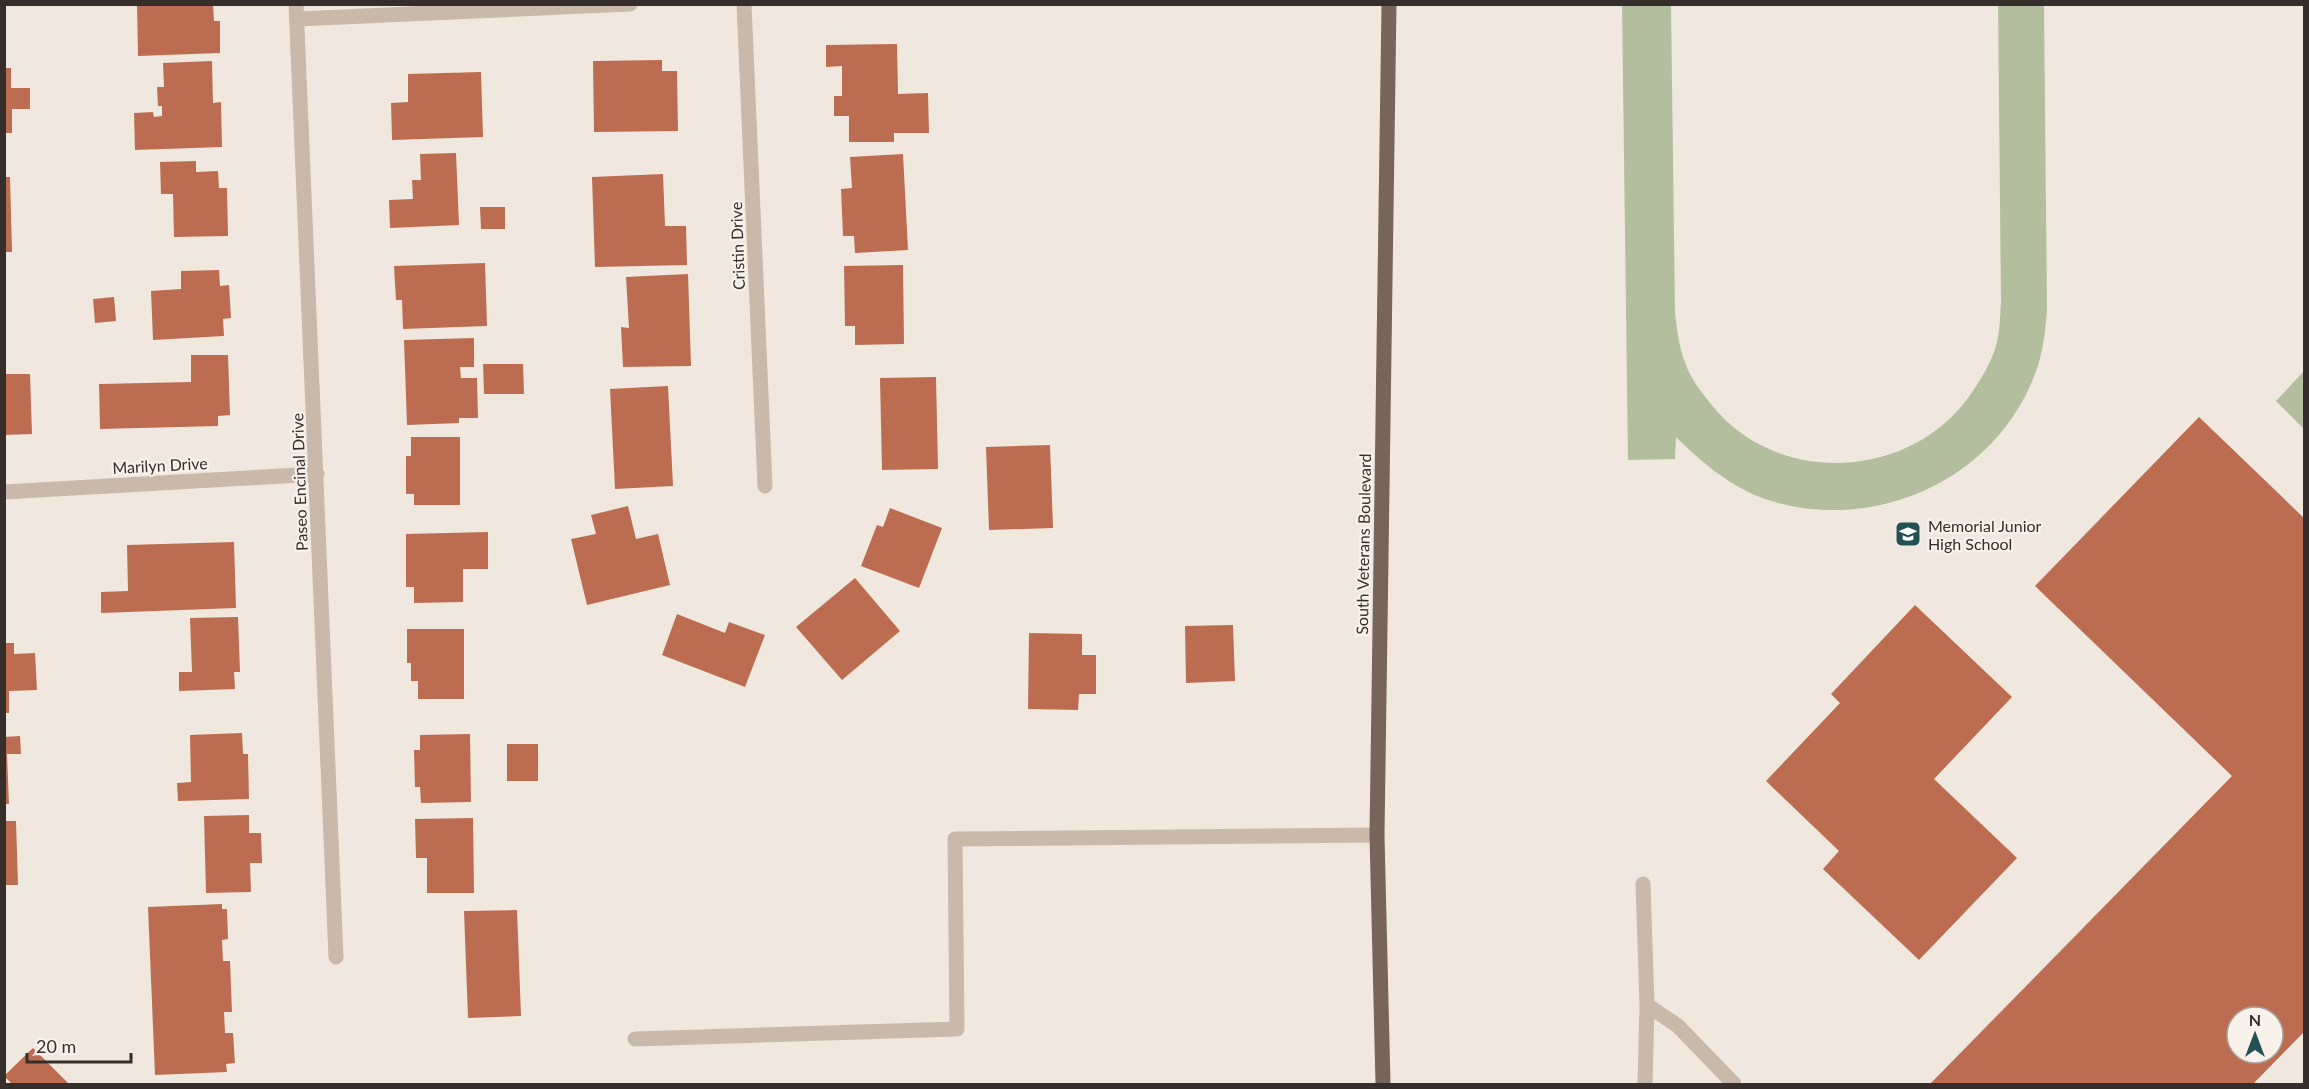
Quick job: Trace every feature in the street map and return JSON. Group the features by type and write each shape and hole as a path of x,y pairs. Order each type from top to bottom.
{"main road":[{"name":"South Veterans Boulevard","path":"1383,1084 1377,835 1389,4"}],"street":[{"path":"296,12 630,4"},
{"name":"Cristin Drive","path":"744,4 765,486"},
{"name":"Paseo Encinal Drive","path":"296,12 336,957"},
{"name":"Marilyn Drive","path":"4,492 317,474"},
{"path":"635,1039 957,1029 955,839 1377,835"},
{"path":"1643,884 1647,1005 1646,1084"},
{"path":"1647,1005 1678,1026 1734,1084"}],"green space":[{"path":"1622,5 1671,5 1675,312 1680,346 1688,370 1711,404 1738,431 1770,449 1804,460 1841,463 1877,458 1911,445 1942,425 1968,398 1991,360 1998,335 2001,301 1998,5 2044,5 2047,311 2043,343 2035,374 2016,412 1991,444 1960,470 1926,490 1887,503 1847,510 1806,508 1752,494 1717,473 1676,437 1675,459 1628,460"},
{"path":"2304,371 2304,429 2276,401"}],"building":[{"path":"137,4 213,4 214,21 220,21 220,53 138,56"},
{"path":"897,44 898,94 928,93 929,133 894,133 894,142 849,142 849,116 834,116 834,96 842,96 842,66 826,67 826,45"},
{"path":"662,60 662,71 677,71 678,131 594,132 593,61"},
{"path":"212,61 213,103 221,102 222,147 135,150 134,113 153,112 154,117 162,116 162,106 158,106 157,87 164,87 163,63"},
{"path":"4,68 11,68 11,88 30,88 30,109 12,109 12,133 4,133"},
{"path":"481,72 483,137 392,140 391,103 408,102 408,74"},
{"path":"456,153 459,225 390,228 389,200 413,199 412,180 421,180 420,154"},
{"path":"903,154 908,250 855,253 854,236 843,236 841,189 852,188 850,157"},
{"path":"196,161 196,172 218,171 219,188 227,188 228,236 174,237 173,194 161,194 160,162"},
{"path":"663,174 665,226 686,226 687,265 595,267 592,177"},
{"path":"4,177 10,177 12,252 4,252"},
{"path":"480,207 505,207 505,229 481,229"},
{"path":"485,263 487,326 403,329 402,300 396,300 394,266"},
{"path":"903,265 904,344 855,345 855,326 845,326 844,266"},
{"path":"219,270 220,286 229,285 231,318 223,319 224,336 153,340 151,291 181,289 181,271"},
{"path":"688,274 691,366 623,367 621,327 629,328 626,277"},
{"path":"114,297 116,321 95,323 93,299"},
{"path":"474,338 474,367 460,367 461,378 477,378 478,418 459,418 459,423 407,425 404,340"},
{"path":"191,355 228,355 230,415 218,416 218,426 100,429 99,384 191,382"},
{"path":"483,364 523,364 524,394 484,394"},
{"path":"4,374 30,374 32,434 4,435"},
{"path":"936,377 938,469 882,470 880,378"},
{"path":"668,386 673,486 615,489 610,389"},
{"path":"2199,417 2304,518 2304,1032 2285,1051 2285,1005 2225,1005 2225,1065 2272,1065 2253,1084 1930,1084 2232,776 2035,586"},
{"path":"411,437 460,437 460,505 414,505 414,494 406,494 406,456 411,456"},
{"path":"1050,445 1053,528 989,530 986,447"},
{"path":"628,506 636,539 658,534 670,585 587,605 571,539 596,534 591,515"},
{"path":"890,508 942,528 919,588 861,566 877,525 883,527"},
{"path":"488,532 488,569 463,569 463,602 414,603 414,587 406,587 406,534"},
{"path":"234,542 236,608 101,613 101,592 128,591 127,545"},
{"path":"855,578 900,631 842,680 796,627"},
{"path":"1915,605 2012,697 1934,779 2017,858 1919,960 1823,869 1839,851 1766,781 1840,703 1831,694"},
{"path":"677,614 725,633 729,622 765,635 745,687 662,655"},
{"path":"238,617 240,672 234,672 235,689 179,691 179,672 192,672 190,618"},
{"path":"1233,625 1235,681 1186,683 1185,626"},
{"path":"407,629 464,629 464,699 418,699 418,681 411,681 411,663 407,663"},
{"path":"1029,633 1082,634 1082,655 1096,655 1096,694 1079,694 1078,710 1028,709"},
{"path":"4,643 14,643 14,654 35,653 37,690 9,691 9,713 4,713"},
{"path":"242,733 243,754 248,754 249,799 178,801 177,783 191,782 190,735"},
{"path":"470,734 471,802 421,803 420,787 415,787 414,750 420,750 420,735"},
{"path":"20,736 21,754 7,754 9,804 4,804 4,737"},
{"path":"507,744 538,744 538,781 507,781"},
{"path":"249,815 249,833 261,833 262,863 250,863 251,892 206,893 204,816"},
{"path":"473,818 474,893 427,893 427,858 416,858 415,819"},
{"path":"4,821 16,821 18,885 4,885"},
{"path":"222,904 222,909 227,909 228,939 222,940 223,961 230,961 232,1012 224,1012 225,1033 233,1033 235,1063 226,1064 227,1072 155,1075 148,907"},
{"path":"517,910 521,1016 468,1018 464,911"},
{"path":"33,1048 69,1084 12,1084 4,1076"}],"place":[{"name":"Memorial Junior High School","path":"1908,534"}]}
